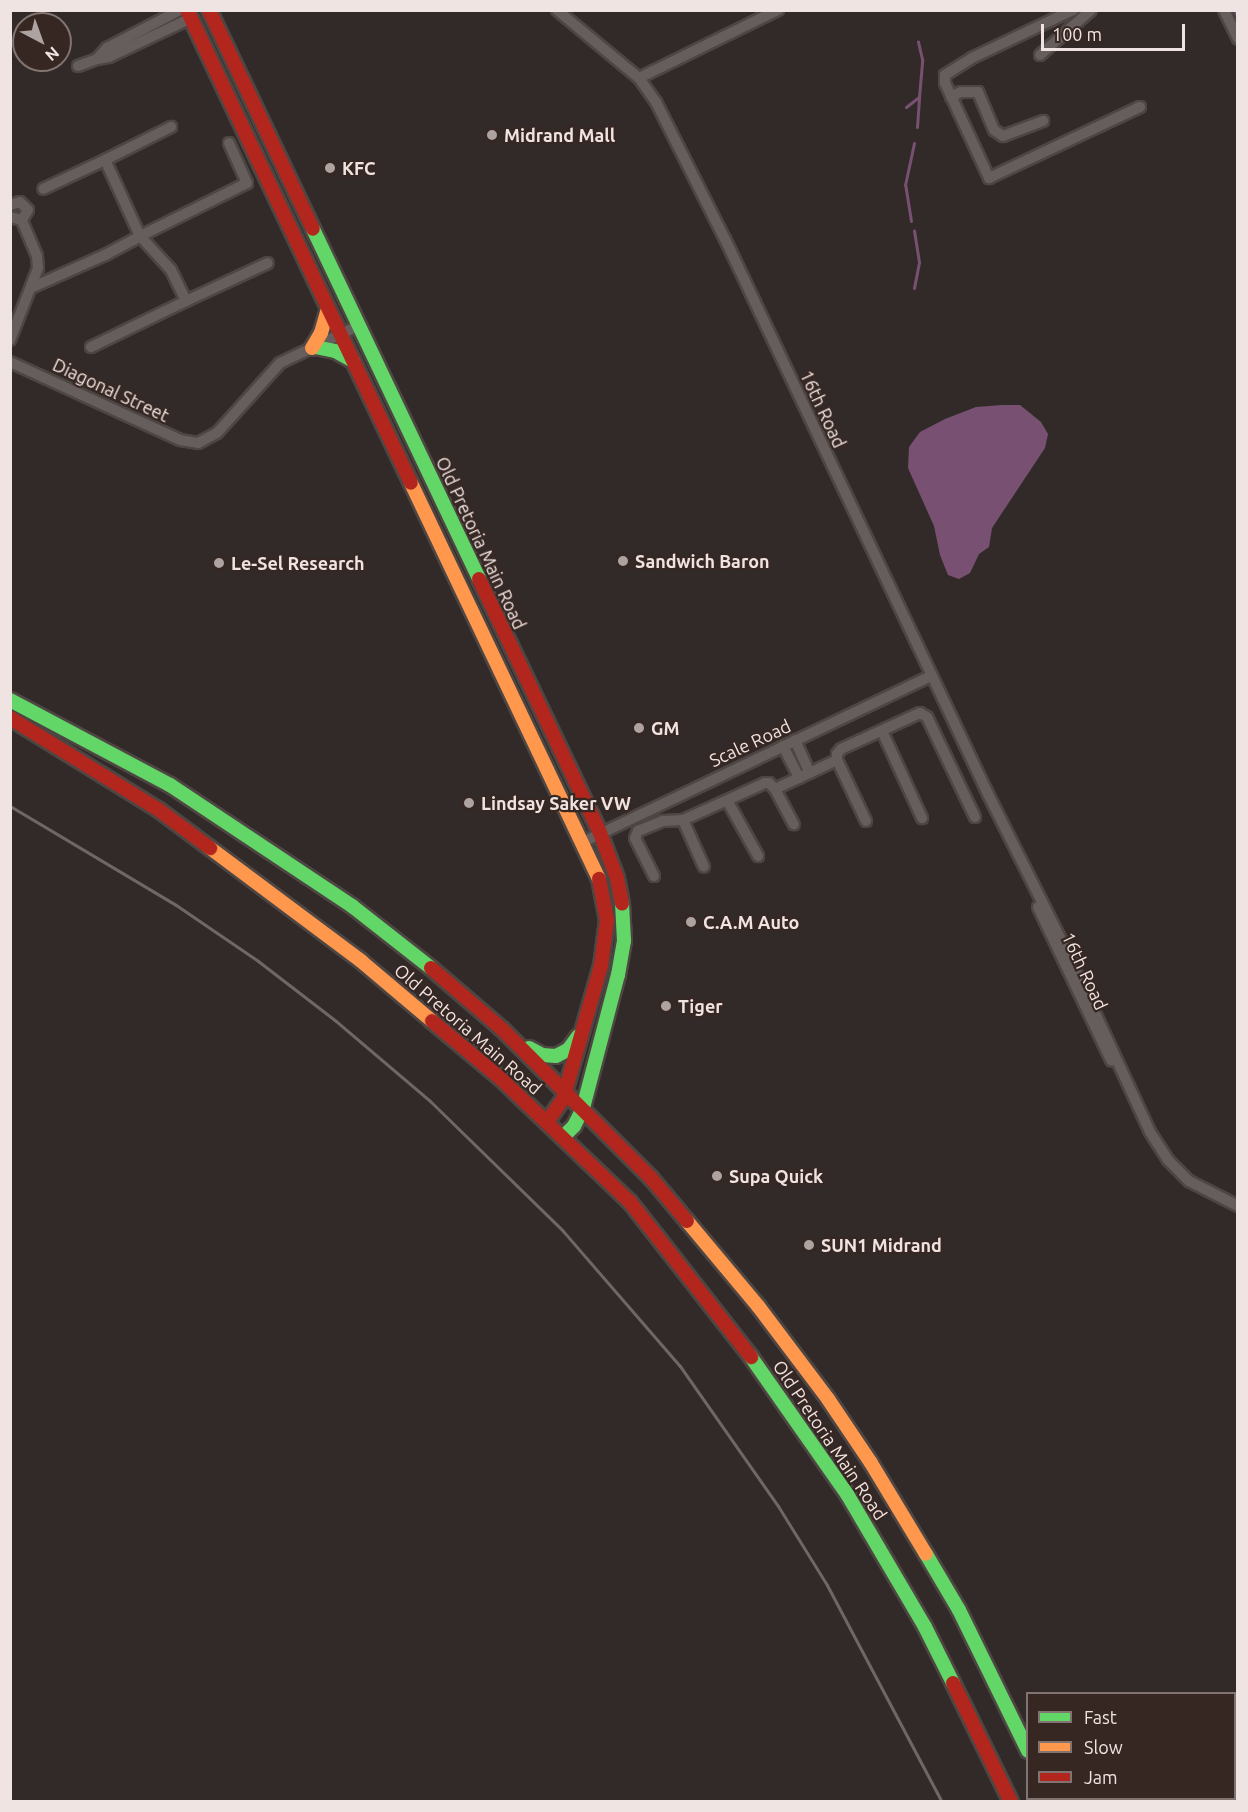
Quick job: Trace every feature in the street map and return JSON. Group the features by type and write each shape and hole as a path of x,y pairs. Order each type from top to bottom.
{"main road":[{"path":"186,13 204,10"},
{"name":"Old Pretoria Main Road","path":"209,10 360,325 473,571 600,833 622,895 624,941 613,999 583,1108 574,1126 563,1137"},
{"name":"Old Pretoria Main Road","path":"186,13 583,842 603,890 607,920 604,953 566,1090 561,1103 547,1122"},
{"path":"328,309 321,333 313,347 335,351 353,361"},
{"name":"Old Pretoria Main Road","path":"10,700 99,745 232,825 352,906 426,964 502,1029 566,1090 690,1222 758,1306 828,1399 938,1572 978,1647 1026,1747"},
{"name":"Old Pretoria Main Road","path":"10,718 125,787 229,860 429,1016 547,1122 630,1202 670,1249 807,1433 869,1529 916,1611 1011,1802"},
{"path":"502,1029 538,1054 556,1056 571,1047 587,1019"}],"street":[{"name":"16th Road","path":"557,10 639,78 656,102 725,239 1017,854 1042,917 1096,1033 1134,1096 1159,1149 1176,1169 1203,1189 1238,1206"},
{"path":"639,78 777,10"},
{"path":"1073,10 947,71 945,83 989,178 1140,107"},
{"path":"1040,55 1091,10"},
{"path":"1224,10 1238,39"},
{"path":"78,66 97,58 109,57 186,13"},
{"path":"951,97 961,92 978,92 994,130 1003,136 1044,121"},
{"path":"43,189 171,127"},
{"path":"33,286 105,255 247,183 229,143"},
{"path":"105,160 140,236 171,270 186,301"},
{"path":"10,340 33,286 38,262 16,219 27,214 26,206 20,202 11,203"},
{"path":"91,347 268,263"},
{"path":"313,347 360,325"},
{"name":"Diagonal Street","path":"10,362 180,440 198,443 217,433 280,363 313,347"},
{"name":"Scale Road","path":"583,842 931,676"},
{"path":"775,789 837,760 841,749 920,713 924,715 975,817"},
{"path":"882,731 922,818"},
{"path":"795,740 810,773"},
{"path":"783,746 799,778"},
{"path":"837,760 866,821"},
{"path":"654,876 635,834 663,821 683,820 728,802 765,783 769,783 775,789 794,824"},
{"path":"728,802 758,856"},
{"path":"683,820 704,867"}],"shaded area":[{"path":"1020,405 1041,422 1048,434 1045,448 992,528 989,547 979,554 970,573 959,579 948,575 940,555 934,526 908,468 909,447 920,432 945,419 976,407"}],"waterway":[{"path":"1234,10 1238,18"},
{"path":"906,107 919,97 922,59 918,41"},
{"path":"917,127 919,97"},
{"path":"911,221 905,185 914,143"},
{"path":"914,230 919,262 914,288"}],"railway":[{"path":"10,806 176,905 258,961 336,1021 430,1101 563,1231 680,1366 778,1506 827,1585 942,1802"}],"traffic: fast":[{"path":"313,229 479,579"},
{"path":"315,347 335,351 353,361"},
{"path":"10,700 170,785 352,906 431,968"},
{"path":"563,1137 574,1126 583,1108 618,975 624,941 622,904"},
{"path":"529,1048 542,1055 556,1056 568,1050 578,1036"},
{"path":"751,1357 847,1494 925,1627 953,1683"},
{"path":"926,1554 959,1610 1026,1747"}],"traffic: slow":[{"path":"312,348 321,333 328,309"},
{"path":"411,483 599,879"},
{"path":"210,848 361,961 432,1021"},
{"path":"687,1221 758,1306 828,1399 871,1463 926,1554"}],"traffic: jam":[{"path":"187,10 411,483"},
{"path":"209,10 313,229"},
{"path":"479,579 600,833 617,878 622,904"},
{"path":"10,718 159,810 210,848"},
{"path":"547,1122 563,1099 601,966 607,920 599,879"},
{"path":"431,968 502,1029 651,1178 687,1221"},
{"path":"432,1021 499,1077 630,1202 751,1357"},
{"path":"953,1683 1011,1802"}],"place":[{"name":"Midrand Mall","path":"492,135"},
{"name":"KFC","path":"330,168"},
{"name":"Sandwich Baron","path":"623,561"},
{"name":"Le-Sel Research","path":"219,563"},
{"name":"GM","path":"639,728"},
{"name":"Lindsay Saker VW","path":"469,803"},
{"name":"C.A.M Auto","path":"691,922"},
{"name":"Tiger","path":"666,1006"},
{"name":"Supa Quick","path":"717,1176"},
{"name":"SUN1 Midrand","path":"809,1245"}]}
